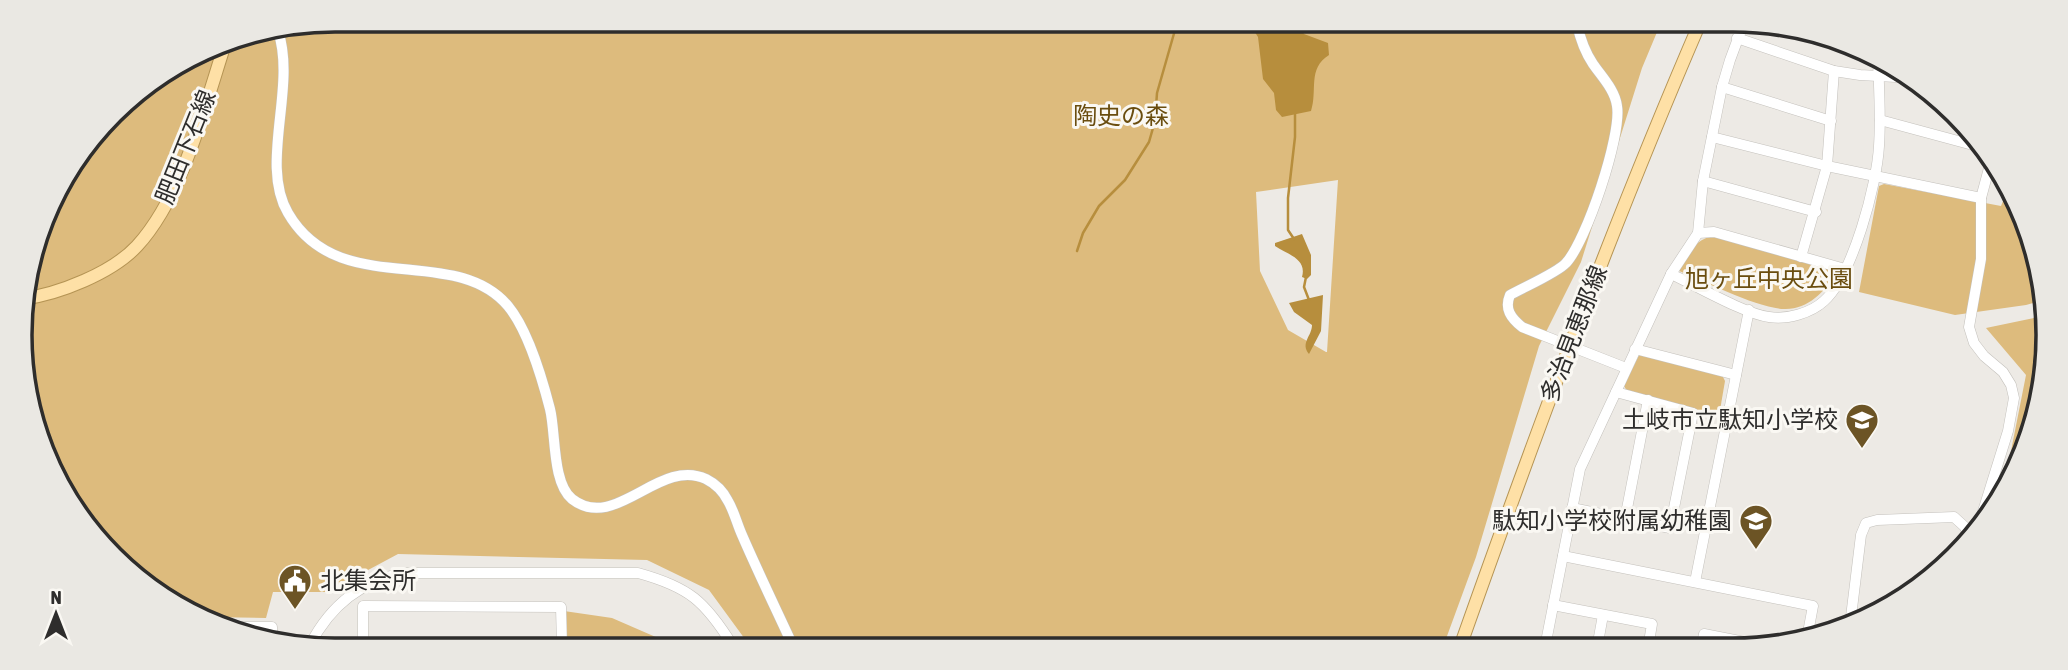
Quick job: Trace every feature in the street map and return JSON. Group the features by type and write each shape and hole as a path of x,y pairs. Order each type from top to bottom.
{"main road":[{"name":"多治見恵那線","path":"1463,638 1609,241 1696,32"},
{"name":"肥田下石線","path":"34,297 76,285 136,247 169,197 196,133 222,54"}],"street":[{"path":"1579,32 1592,62 1613,92 1617,107 1616,126 1603,180 1577,250 1564,266 1510,295 1507,302 1513,320 1522,327 1626,368"},
{"path":"1547,638 1580,469 1671,274 1698,233 1703,181 1722,87 1740,32"},
{"path":"279,36 285,64 276,170 286,210 295,225 310,242 344,261 455,277 479,284 494,293 508,306 523,330 550,409 562,485 571,499 584,506 600,509 618,504 672,476 693,475 720,488 729,502 789,638"},
{"path":"1737,38 1834,71 1892,77"},
{"path":"1671,274 1768,317 1784,317 1824,301 1845,269 1867,213 1876,175 1880,120 1878,68"},
{"path":"1801,257 1827,166 1834,71"},
{"path":"1722,87 1831,121"},
{"path":"1880,120 1969,144"},
{"path":"1712,137 1827,166 1876,175 1887,180 1982,198"},
{"path":"1986,503 2008,432 2014,398 2003,372 1974,344 1969,327 1981,259 1982,198 1988,171"},
{"path":"1703,181 1816,212"},
{"path":"1698,233 1714,232 1845,269"},
{"path":"1695,582 1749,310"},
{"path":"1635,349 1736,375"},
{"path":"1572,508 1670,528 1693,413 1616,392"},
{"path":"1625,519 1648,400"},
{"path":"1851,614 1861,535 1866,523 1877,520 1954,517 1966,529"},
{"path":"1563,556 1813,606 1809,629"},
{"path":"313,638 330,613 352,593 375,580 404,573 470,572 647,575 684,589 704,605 727,638"},
{"path":"363,638 363,606 561,607 562,638"},
{"path":"1553,606 1652,624 1650,638"},
{"path":"1599,638 1603,615"},
{"path":"253,627 272,627 272,632"},
{"path":"1703,638 1704,634 1721,638"}],"green space":[{"name":"陶史の森","path":"315,32 1657,32 1642,68 1581,262 1539,346 1476,557 1446,638 744,638 709,590 647,560 398,554 327,592 273,592 266,618 225,617 201,607 150,576 120,550 94,520 63,469 42,414 32,355 32,315 37,276 48,237 72,183 94,150 120,120 166,83 219,55 276,37","holes":["1338,180 1327,352 1288,330 1260,271 1256,192"]},
{"path":"1884,184 2001,206 2004,199 2026,256 2035,302 1955,315 1859,292 1879,186"},
{"name":"旭ヶ丘中央公園","path":"1715,236 1833,269 1835,274 1821,293 1808,303 1792,309 1760,304 1677,270 1697,244"},
{"path":"2036,317 2036,355 2031,394 2008,463 2026,375 1986,328"},
{"path":"1639,355 1722,375 1725,381 1719,416 1627,391 1624,386"},
{"path":"564,611 612,618 658,638 564,638"}],"shaded area":[{"path":"1255,32 1303,32 1328,43 1329,55 1315,73 1311,111 1282,117 1276,110 1274,93 1263,79 1258,37"},
{"path":"1302,234 1311,255 1311,275 1307,279 1302,277 1302,266 1299,262 1275,246 1275,243"},
{"path":"1323,295 1321,331 1309,354 1306,343 1312,325 1294,312 1289,303"}],"waterway":[{"path":"1077,251 1083,233 1099,206 1125,180 1149,142 1155,121 1157,93 1174,32"},
{"path":"1294,239 1288,230 1288,198 1295,112"},
{"path":"1306,277 1304,287 1309,300"}],"place":[{"name":"土岐市立駄知小学校","path":"1862,450"},
{"name":"駄知小学校附属幼稚園","path":"1756,551"},
{"name":"北集会所","path":"295,611"}]}
